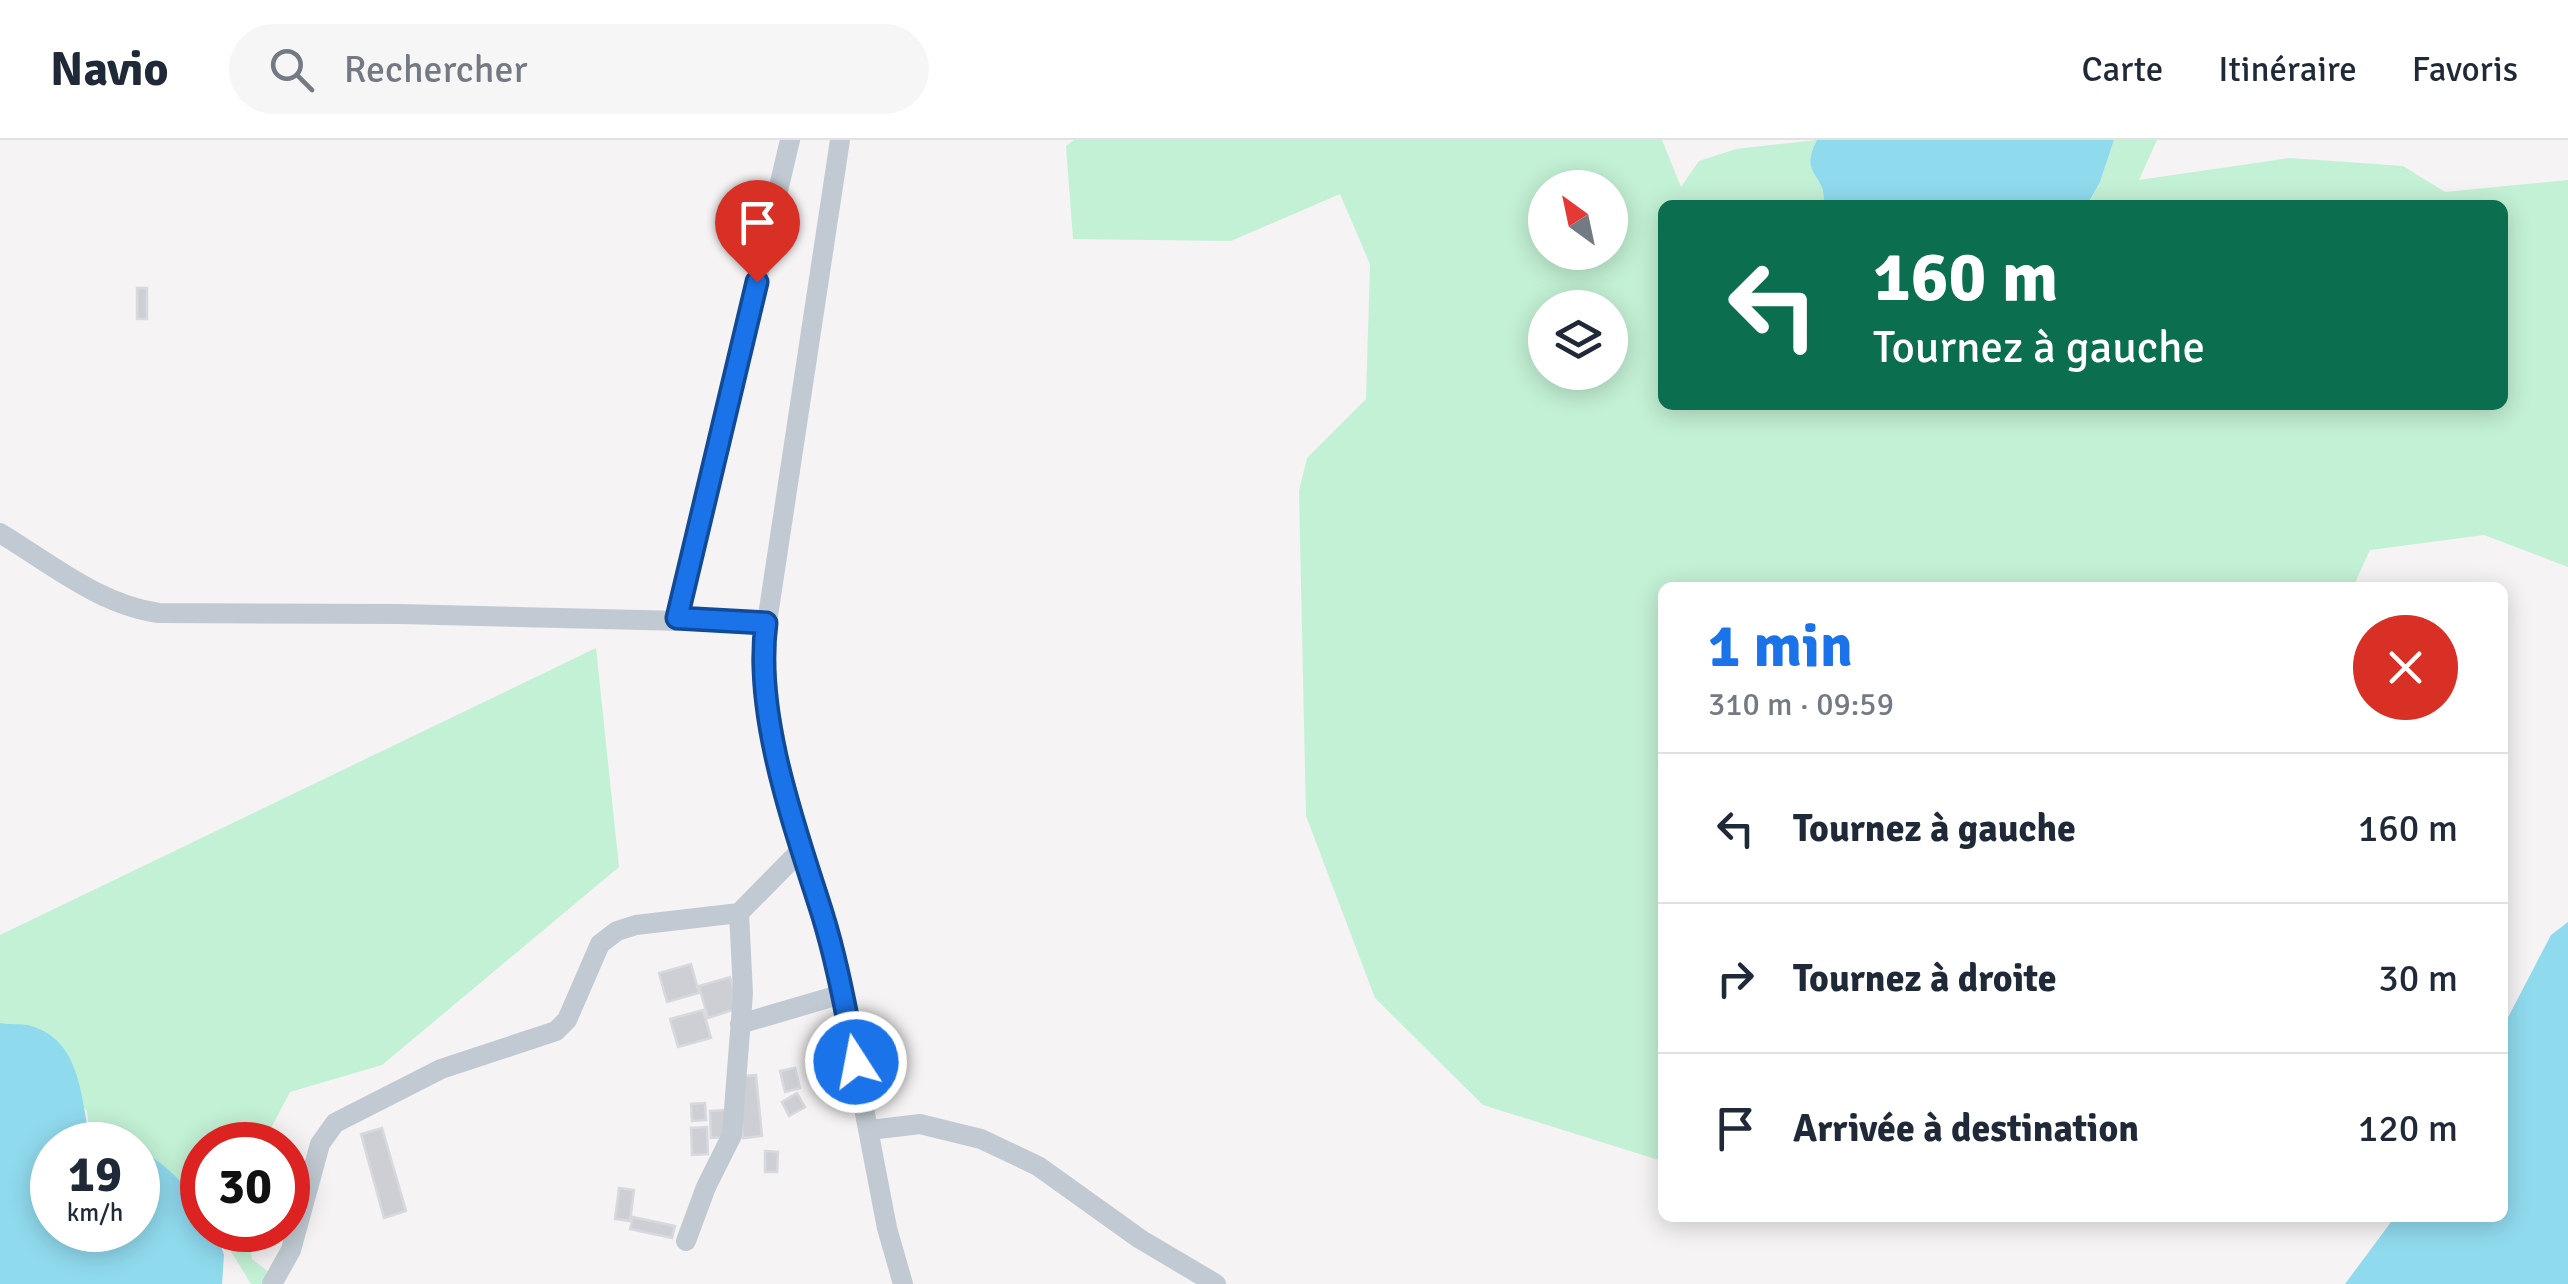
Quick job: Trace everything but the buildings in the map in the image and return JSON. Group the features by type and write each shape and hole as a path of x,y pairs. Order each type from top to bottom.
{"street":[{"path":"677,618 790,140"},
{"path":"840,140 761,662 779,762 842,994 887,1228 904,1284"},
{"path":"0,534 107,599 132,609 159,613 677,618 766,623"},
{"path":"272,1284 291,1250 320,1144 335,1122 442,1068 537,1041 556,1031 568,1020 600,944 616,932 636,925 739,914 801,850"},
{"path":"686,1241 706,1186 732,1136 743,992 739,914"},
{"path":"740,1024 842,994"},
{"path":"870,1130 920,1124 981,1139 1038,1166 1140,1239 1216,1284"}],"green space":[{"path":"1074,140 1662,140 1681,187 1699,161 1736,149 1817,140 1810,161 1824,200 1658,200 1658,410 2508,410 2508,200 2090,200 2114,140 2157,140 2139,180 2290,158 2403,166 2445,192 2568,180 2568,567 2484,535 2370,550 2355,582 1658,582 1658,1160 1483,1105 1375,998 1306,816 1299,491 1307,458 1366,399 1370,264 1340,194 1231,241 1073,239 1066,146"},
{"path":"596,648 619,867 382,1065 290,1092 274,1122 180,1122 180,1182 160,1164 160,1122 88,1122 87,1111 8,1025 0,1023 0,935"},
{"path":"231,1252 251,1252 252,1259 284,1284 251,1284"}],"water":[{"path":"1817,140 2114,140 2090,200 1824,200 1810,161"},
{"path":"2568,922 2568,1284 2345,1284 2391,1222 2508,1222 2508,1017 2551,935"},
{"path":"0,1023 31,1026 48,1033 60,1044 76,1073 87,1122 30,1122 30,1252 160,1252 160,1163 180,1181 180,1252 224,1255 222,1284 0,1284"}],"route":[{"path":"757,282 677,618 766,623 761,662 779,762 801,850 823,916 856,1062"}]}
